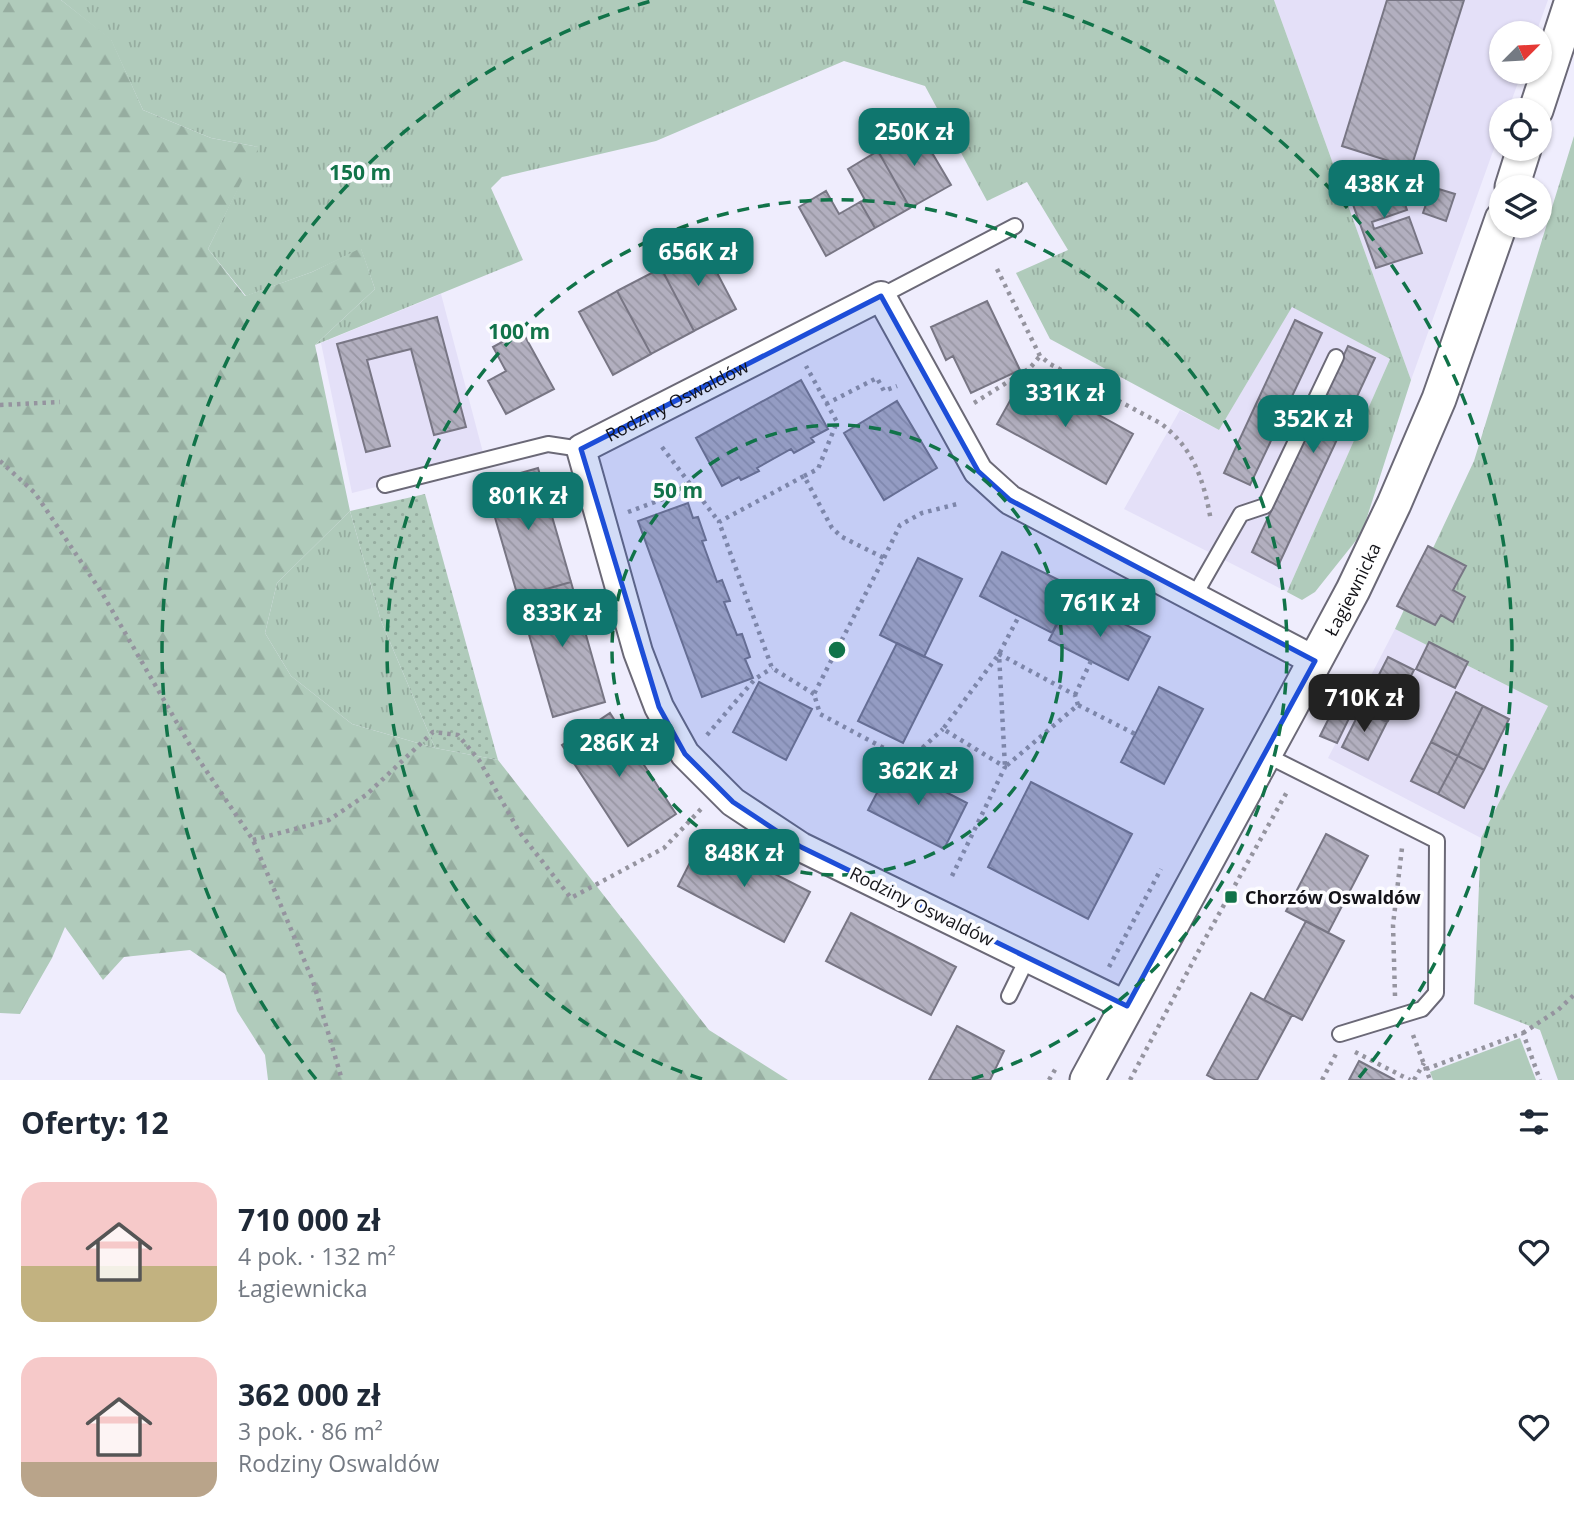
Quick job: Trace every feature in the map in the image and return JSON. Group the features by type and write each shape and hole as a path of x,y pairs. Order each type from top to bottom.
{"street":[{"path":"1540,98 1572,0"},
{"name":"Łagiewnicka","path":"1087,1080 1353,590 1408,474 1439,399 1496,238"},
{"path":"881,296 978,471 1010,500 1315,661"},
{"name":"Rodziny Oswaldów","path":"881,296 581,449 638,652 659,707 685,754 733,802 801,847 1127,1006"}],"lane":[{"path":"881,296 1015,226"},
{"path":"1192,598 1241,514 1265,506 1336,356"},
{"path":"385,485 548,443 581,449"},
{"path":"1264,754 1437,841 1436,993 1422,1009 1340,1034"},
{"path":"1009,996 1028,957"}],"path":[{"path":"998,268 1040,356 1160,424 1172,432 1189,451 1200,477 1217,556"},
{"path":"719,522 818,468 836,422 793,341"},
{"path":"973,404 1030,368 1040,356"},
{"path":"826,404 877,378 884,391 902,384"},
{"path":"0,405 60,402"},
{"path":"662,447 719,522 772,668 814,694 820,714 908,761 943,729 999,654 1019,616"},
{"path":"0,461 35,493 94,582 195,754 253,839 313,981 342,1080"},
{"path":"804,476 832,527 842,537 884,558"},
{"path":"625,513 693,488"},
{"path":"814,694 900,525 922,513 961,503"},
{"path":"999,654 1075,695"},
{"path":"999,654 1005,767"},
{"path":"1091,661 1075,695 1078,705 1135,734"},
{"path":"685,754 707,736 755,680 772,668"},
{"path":"952,876 1005,767 1078,705"},
{"path":"943,729 1005,767"},
{"path":"253,839 329,820 366,795 433,732 458,735 479,760 520,833 570,898 664,848 704,806"},
{"path":"1130,1080 1289,788 1294,771"},
{"path":"1289,788 1300,794"},
{"path":"1402,846 1393,925 1395,999 1406,1014 1430,1080"},
{"path":"1426,1069 1523,1033 1558,1010 1574,995"},
{"path":"1523,1033 1540,1080"},
{"path":"1340,1034 1349,1049 1412,1080 1424,1063"},
{"path":"1322,1080 1334,1055 1349,1049"}],"highlighted area":[{"path":"881,296 978,471 1010,500 1315,661 1127,1006 801,847 733,802 685,754 659,707 581,449"}],"shaded area":[{"path":"1274,0 1548,0 1540,21 1489,21 1489,84 1518,84 1512,98 1489,98 1490,161 1411,380"},
{"path":"441,294 485,460 352,493 321,343"},
{"path":"1292,306 1390,359 1287,592 1124,509 1180,410 1219,430"},
{"path":"1395,629 1548,706 1481,838 1328,758"}],"green space":[{"path":"0,0 61,0 111,39 143,110 211,138 259,147 208,249 245,296 312,272 361,248 375,289 315,345 350,511 277,583 265,633 291,676 352,724 435,748 498,760 709,1030 788,1080 268,1080 265,1055 237,1011 225,974 190,950 124,957 103,980 65,927 52,958 20,1014 0,1013"},
{"path":"61,0 1274,0 1411,380 1362,533 1315,592 1302,600 1287,592 1390,359 1292,307 1219,430 1050,339 1016,273 1068,250 1027,182 987,201 925,86 844,61 656,141 502,177 491,188 523,260 315,345 375,289 361,249 312,272 246,296 208,249 258,147 211,138 143,110 111,40"},
{"path":"1574,136 1574,1080 1558,1080 1540,1030 1474,1004 1481,838 1548,706 1395,629 1474,461 1543,238 1552,238 1552,208"},
{"path":"425,494 498,760 435,748 381,621 350,511"},
{"path":"350,511 381,621 435,748 352,724 291,676 265,633 277,583"},
{"path":"1520,1038 1536,1080 1433,1080 1430,1072"}],"building":[{"path":"1387,0 1464,0 1411,168 1342,146"},
{"path":"918,129 951,185 910,208 878,151"},
{"path":"878,151 910,208 875,228 860,202 865,200 848,169"},
{"path":"1393,171 1407,210 1372,222 1374,229 1409,217 1422,253 1376,268 1347,188"},
{"path":"1432,187 1455,194 1446,221 1423,213"},
{"path":"826,191 839,214 860,202 875,228 826,256 799,207"},
{"path":"703,246 736,309 694,331 661,268"},
{"path":"661,268 694,331 651,354 617,291"},
{"path":"617,291 651,354 613,375 579,312"},
{"path":"987,301 1020,370 971,393 953,356 946,360 931,327"},
{"path":"437,317 466,427 434,435 411,349 367,360 390,446 366,452 337,344"},
{"path":"1295,320 1322,333 1250,485 1224,473"},
{"path":"522,331 554,389 506,414 488,381 506,371 493,347"},
{"path":"1348,346 1375,358 1278,566 1252,552"},
{"path":"1025,374 1133,434 1106,484 997,424"},
{"path":"801,380 828,429 811,438 814,442 794,453 791,449 757,468 759,471 722,486 696,438"},
{"path":"897,401 937,468 884,500 844,433"},
{"path":"538,468 571,582 518,597 485,483"},
{"path":"688,503 693,518 698,517 706,540 702,541 717,582 722,580 730,601 724,602 737,635 742,634 750,657 745,659 753,678 702,697 638,521"},
{"path":"1428,546 1466,566 1453,590 1465,597 1453,622 1441,615 1435,625 1397,606"},
{"path":"1002,552 1075,588 1052,633 980,596"},
{"path":"918,558 962,579 924,657 880,635"},
{"path":"571,582 605,702 553,717 518,597"},
{"path":"1071,597 1150,637 1128,680 1049,640"},
{"path":"1429,642 1468,662 1455,688 1416,669"},
{"path":"897,643 942,665 903,743 858,721"},
{"path":"1388,657 1414,670 1388,721 1362,708"},
{"path":"1345,678 1362,686 1337,743 1320,736 1340,696 1337,694"},
{"path":"759,682 812,709 786,760 733,732"},
{"path":"1159,687 1203,709 1164,784 1121,762"},
{"path":"1456,692 1483,706 1458,756 1431,742"},
{"path":"1483,706 1509,719 1484,770 1458,756"},
{"path":"1361,709 1387,722 1368,760 1342,747"},
{"path":"610,713 676,814 628,846 562,745"},
{"path":"1431,742 1458,756 1438,794 1411,781"},
{"path":"1458,756 1484,770 1464,808 1438,794"},
{"path":"892,764 967,803 944,849 868,810"},
{"path":"1031,782 1132,834 1088,919 988,867"},
{"path":"1326,834 1368,856 1328,933 1286,911"},
{"path":"703,837 810,892 784,942 678,886"},
{"path":"851,913 956,967 931,1015 826,961"},
{"path":"1306,921 1344,941 1302,1020 1264,1000"},
{"path":"1251,993 1292,1015 1257,1080 1216,1080 1207,1075"},
{"path":"957,1026 1004,1051 990,1080 929,1080"},
{"path":"1359,1061 1395,1080 1349,1080"}],"place":[{"name":"Chorzów Oswaldów","path":"1231,897"}]}
